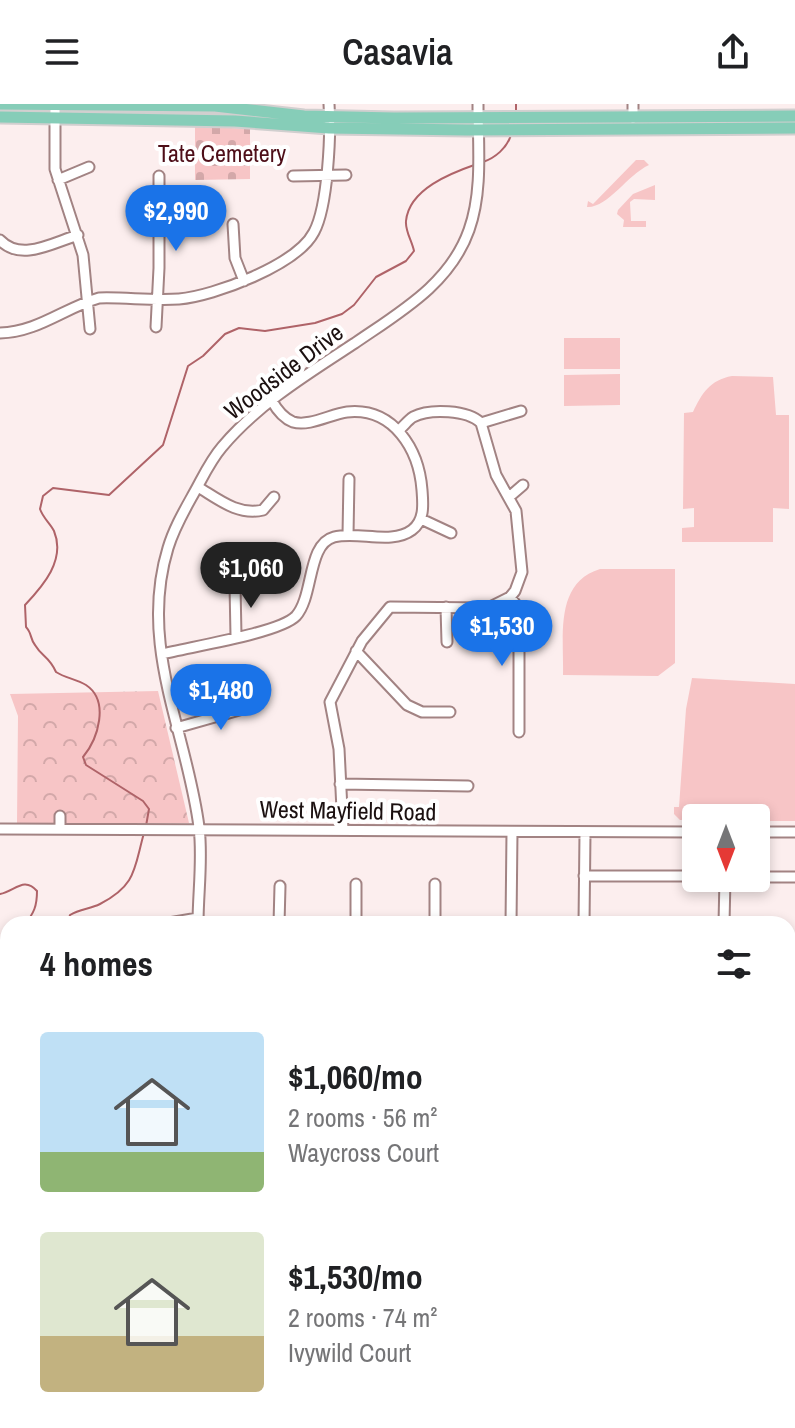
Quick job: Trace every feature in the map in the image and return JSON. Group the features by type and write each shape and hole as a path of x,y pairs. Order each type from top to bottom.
{"main road":[{"path":"0,104 215,106 478,124 532,118 592,124 795,128"},
{"path":"499,124 527,131 633,118 775,110 795,116"},
{"path":"0,117 235,121 329,116"}],"street":[{"name":"Woodside Drive","path":"198,916 199,830 157,623 162,575 177,524 222,447 272,401 411,306 441,278 459,253 470,229 477,182 478,104"},
{"path":"633,104 633,118"},
{"path":"55,105 54,155 58,180 83,255 90,329"},
{"path":"0,333 41,325 87,301 120,297 181,299 206,294 244,281 290,256 310,239 318,224 329,116"},
{"path":"58,180 89,167"},
{"path":"293,176 346,175"},
{"path":"156,327 159,176"},
{"path":"233,224 235,258 244,281"},
{"path":"0,240 9,249 25,251 78,235"},
{"path":"162,654 286,624 295,617 307,595 317,551 328,539 348,535 403,535 416,527 421,519 423,501 419,469 414,453 399,430 382,418 355,412 297,423 280,413 272,401"},
{"path":"481,423 521,411"},
{"path":"343,830 339,749 330,702 356,651 390,607 488,608 510,597 522,572 516,511 496,475 481,423 475,417 460,412 431,413 412,418 399,430"},
{"path":"348,535 349,479"},
{"path":"509,497 523,485"},
{"path":"198,487 234,508 248,512 263,510 274,497"},
{"path":"421,519 451,533"},
{"path":"235,585 236,636"},
{"path":"510,597 519,608 519,732"},
{"path":"446,607 447,642"},
{"path":"356,651 407,705 422,712 450,712"},
{"path":"176,728 257,705"},
{"path":"340,784 468,786"},
{"path":"60,816 60,829"},
{"name":"West Mayfield Road","path":"0,829 682,832"},
{"path":"511,916 512,832"},
{"path":"770,832 795,832"},
{"path":"584,916 585,833"},
{"path":"584,876 682,876"},
{"path":"770,877 795,877"},
{"path":"356,884 356,916"},
{"path":"435,884 435,916"},
{"path":"279,916 280,886"},
{"path":"724,916 725,892"}],"green space":[{"name":"Tate Cemetery","path":"195,126 250,129 250,179 195,180"},
{"path":"636,160 644,160 649,165 610,197 587,207 588,201 593,204"},
{"path":"655,185 655,200 634,199 630,202 631,221 646,221 646,227 623,227 624,220 617,214 618,210 633,194"},
{"path":"564,338 620,338 620,369 564,369"},
{"path":"620,374 620,405 564,406 564,375"},
{"path":"732,376 773,377 776,415 789,415 789,509 773,508 773,542 682,542 682,528 694,527 694,508 683,509 684,413 693,412 712,384"},
{"path":"600,569 675,569 675,663 658,676 563,675 563,628 568,599 585,576"},
{"path":"692,678 795,684 795,821 770,821 770,804 682,804 682,820 674,814 674,807 679,807 686,709"},
{"path":"158,691 189,823 17,823 18,716 10,694"}],"waterway":[{"path":"516,104 516,113"},
{"path":"483,162 500,152 511,135"},
{"path":"146,826 149,809 143,801 86,765 83,757 97,731 98,700 86,685 56,672 33,643 26,627 25,605 51,572 57,552 54,531 40,509 43,496 53,488 109,495 163,445 188,366 225,334 239,328 265,331 315,323 342,314 354,305 376,277 406,261 414,251 406,221 409,210 423,191 455,172 477,164"},
{"path":"70,916 100,904 121,890 132,874 144,833"},
{"path":"0,894 24,885 32,887 37,891 31,916"}]}
